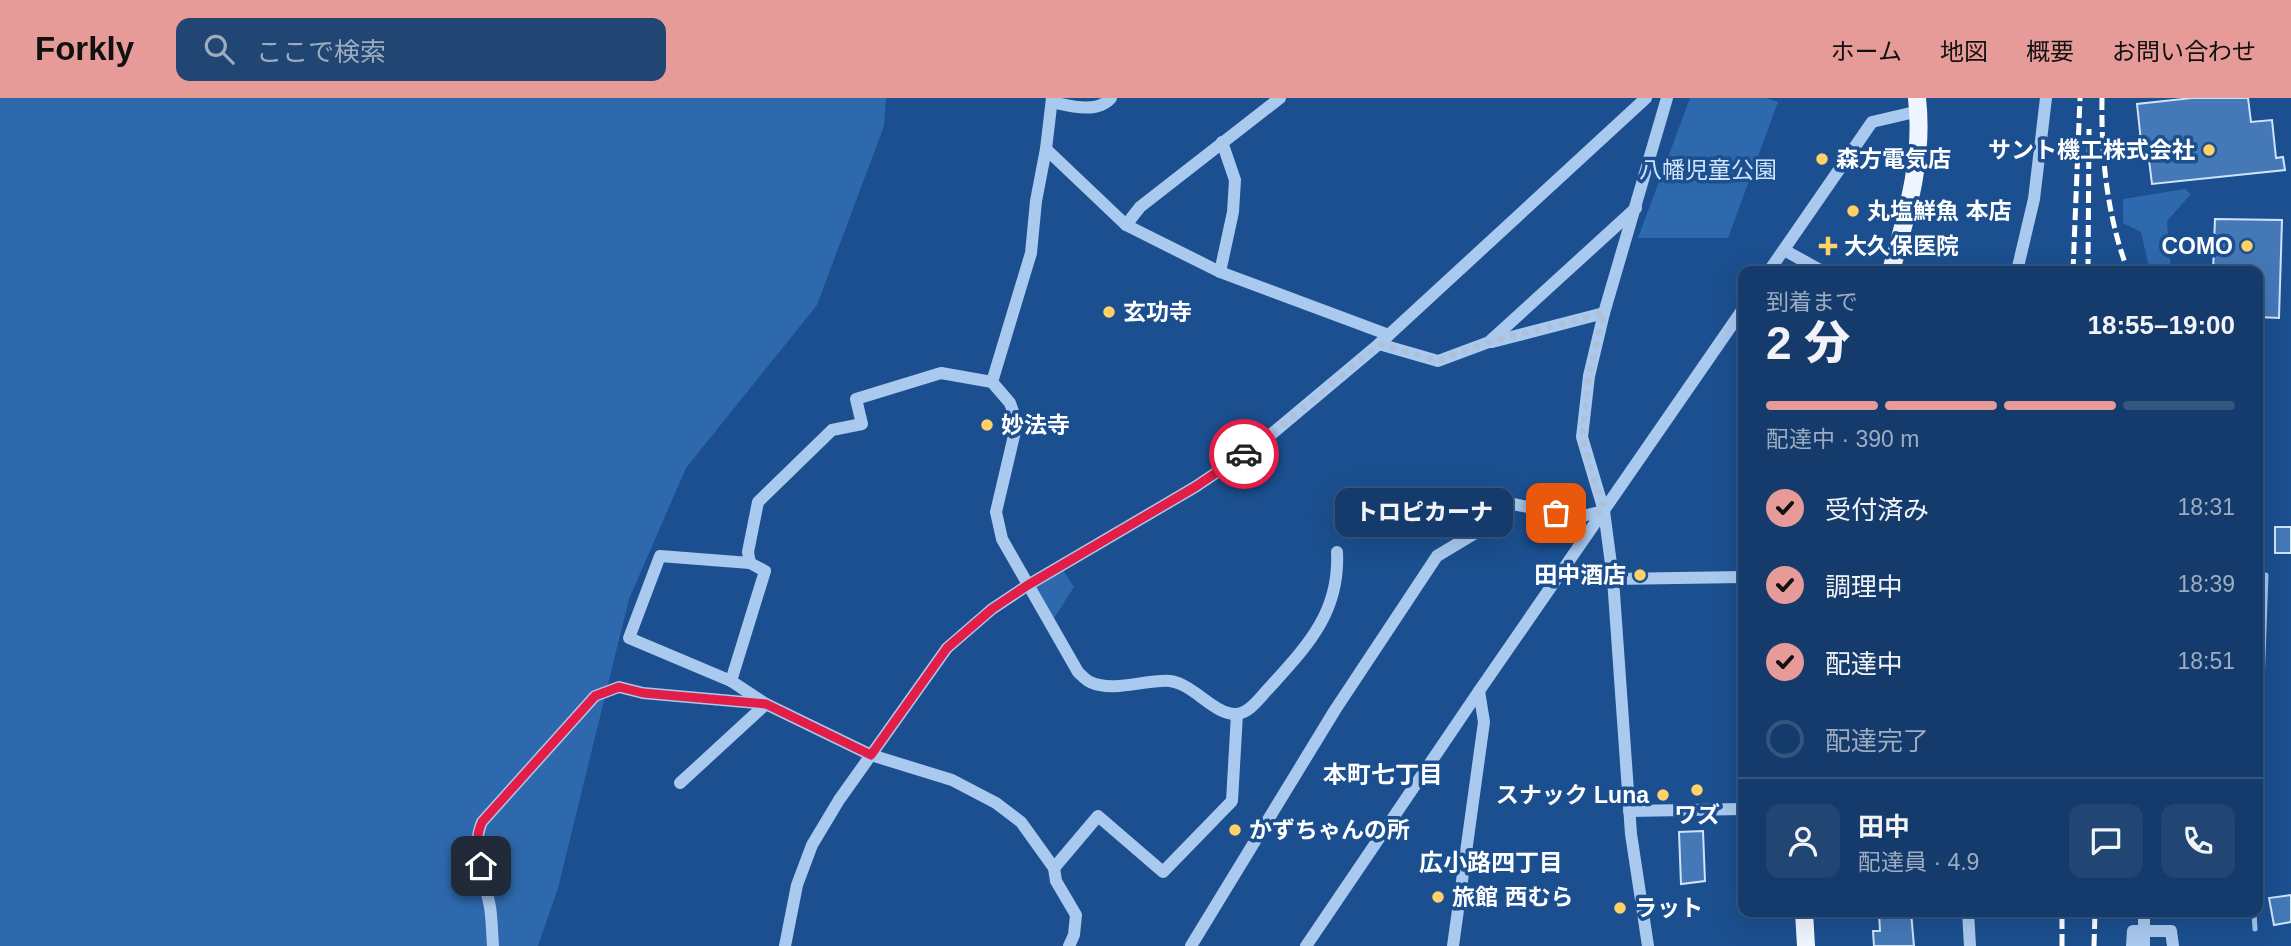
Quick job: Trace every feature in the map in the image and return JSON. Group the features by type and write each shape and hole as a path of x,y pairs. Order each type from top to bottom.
{"main road":[{"path":"1892,266 1919,159 1918,104"},
{"path":"1804,917 1806,946"}],"street":[{"path":"992,382 1031,253 1036,201 1052,100 1082,108 1108,102 1111,98"},
{"path":"1126,225 1140,207 1280,98"},
{"path":"785,946 797,885 812,845 839,800 947,648 992,609 1028,585 1195,487 1262,442 1384,339 1646,98"},
{"path":"1648,946 1629,811 1613,579 1604,511 1582,437 1589,376 1604,313 1667,98"},
{"path":"2018,266 2034,198 2046,98"},
{"path":"1773,266 1872,122 1918,104"},
{"path":"1220,272 1233,212 1235,180 1222,142"},
{"path":"1046,149 1126,225 1220,272 1438,361 1489,342 1604,313"},
{"path":"1489,342 1636,208"},
{"path":"1784,250 1813,266"},
{"path":"1306,946 1738,316"},
{"path":"750,563 748,552 758,502 832,430 862,424 856,399 941,373 992,382 1010,402 1017,423 996,512 1002,539 1077,672 1090,682 1118,686 1168,681 1183,684 1221,710 1237,714 1250,708 1309,643 1328,610 1338,571 1337,552"},
{"path":"1191,946 1335,710 1437,556 1487,526 1513,504 1578,517 1604,511"},
{"path":"731,681 765,571 750,563 660,556 629,638 731,681 766,704 871,755 952,780 996,803 1021,822 1054,868 1056,881 1076,915 1074,935 1069,946"},
{"path":"1613,579 1738,577"},
{"path":"493,946 491,912 476,846 477,833 492,810 595,696 619,687 643,693 766,704"},
{"path":"1453,946 1484,722 1479,691"},
{"path":"680,783 766,704"},
{"path":"1054,868 1098,816 1163,872 1232,801 1237,714"},
{"path":"1629,811 1738,809"},
{"path":"1968,917 1970,946"},
{"path":"2132,946 2133,931 2144,921"},
{"path":"2144,921 2144,946"},
{"path":"2144,921 2171,931 2173,946"}],"green space":[{"path":"0,98 886,98 884,126 817,305 686,468 629,599 558,888 538,946 0,946"},
{"name":"八幡児童公園","path":"1690,98 1767,98 1778,102 1728,238 1638,238"},
{"path":"2185,189 2191,194 2167,221 2171,266 2149,266 2141,232 2123,223 2123,199"},
{"path":"1060,566 1074,587 1051,623 1028,585"}],"building":[{"path":"2192,98 2248,98 2251,122 2272,120 2276,158 2283,157 2285,170 2152,184 2149,160 2143,160 2137,104"},
{"name":"COMO","path":"2215,219 2282,220 2279,318 2263,317 2263,266 2213,266"},
{"path":"2275,527 2291,527 2291,553 2275,553"},
{"path":"1703,831 1705,881 1681,884 1679,832"},
{"path":"2291,895 2291,922 2274,925 2269,898"},
{"path":"1879,917 1911,917 1914,946 1874,946 1873,931 1880,931"}],"waterway":[{"path":"2263,657 2266,575"},
{"path":"2254,917 2255,929"}],"railway":[{"path":"2073,266 2080,98"},
{"path":"2102,98 2103,142 2110,208 2126,266"},
{"path":"2088,266 2089,129"},
{"path":"2062,917 2062,946"},
{"path":"2094,946 2095,917"}],"way so far":[{"path":"1244,454 1379,344 1438,361 1489,342 1604,313 1589,376 1582,437 1604,511 1578,517 1556,513"}],"place":[{"name":"サント機工株式会社","path":"2209,150"},
{"name":"森方電気店","path":"1822,159"},
{"name":"丸塩鮮魚 本店","path":"1853,211"},
{"name":"大久保医院","path":"1828,246"},
{"name":"COMO","path":"2247,246"},
{"name":"玄功寺","path":"1109,312"},
{"name":"妙法寺","path":"987,425"},
{"name":"トロピカーナ","path":"1556,513"},
{"name":"田中酒店","path":"1640,575"},
{"name":"ワズ","path":"1697,790"},
{"name":"スナック Luna","path":"1663,795"},
{"name":"かずちゃんの所","path":"1235,830"},
{"name":"旅館 西むら","path":"1438,897"},
{"name":"ラット","path":"1620,908"}],"district":[{"name":"本町七丁目","path":"1383,775"},
{"name":"広小路四丁目","path":"1491,863"}],"route":[{"path":"481,866 476,846 477,833 482,822 595,696 619,687 643,693 766,704 871,755 947,648 992,609 1195,487 1244,454"}]}
